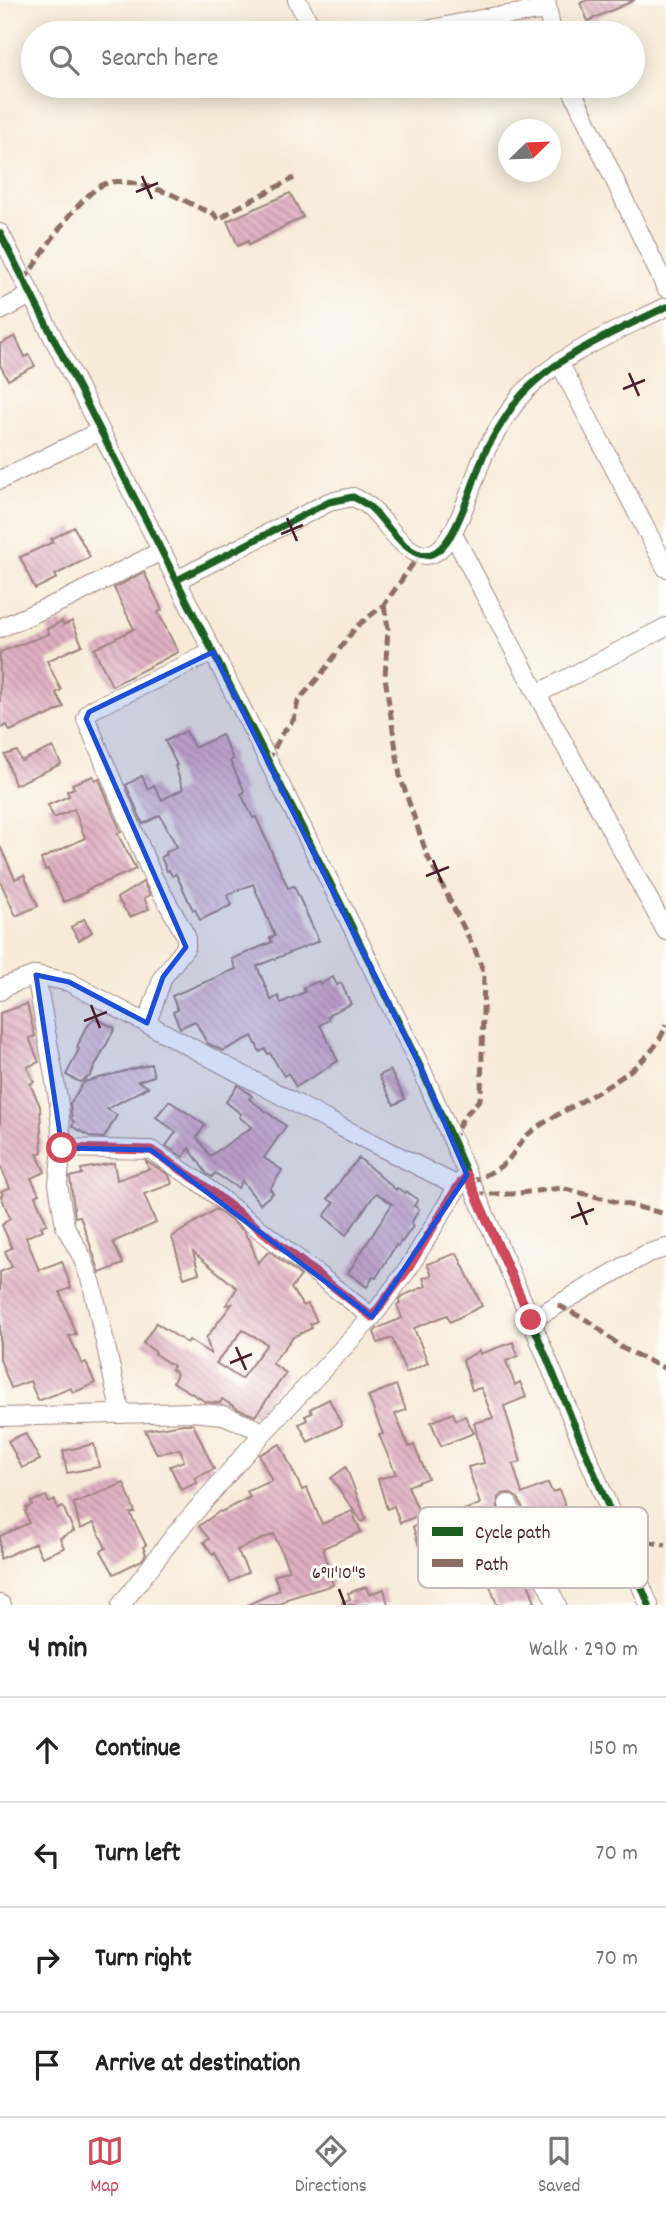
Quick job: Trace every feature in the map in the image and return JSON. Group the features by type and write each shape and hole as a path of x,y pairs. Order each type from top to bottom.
{"street":[{"path":"297,0 308,21"},
{"path":"465,21 547,5"},
{"path":"576,98 666,288"},
{"path":"0,233 339,900 419,1066 462,1181 531,1320 608,1507"},
{"path":"0,311 31,295"},
{"path":"177,580 339,499 353,497 369,506 403,543 419,555 430,555 441,549 468,499 485,451 519,398 559,362 666,307"},
{"path":"559,362 666,568"},
{"path":"0,480 100,431"},
{"path":"452,532 666,931"},
{"path":"0,628 69,598 161,551"},
{"path":"537,694 666,627"},
{"path":"146,1023 163,977 186,947 186,936 153,877 86,719 89,712 95,708 213,652"},
{"path":"0,991 6,986 36,975 69,982 327,1120 462,1181"},
{"path":"36,975 59,1104 62,1148 58,1184 65,1226 82,1257 92,1284 121,1414"},
{"path":"62,1148 151,1150 198,1181 372,1317"},
{"path":"130,1601 174,1536 264,1432 372,1317 408,1269 462,1181"},
{"path":"531,1320 646,1254 666,1248"},
{"path":"0,1417 191,1412 223,1415 264,1432"},
{"path":"549,1588 557,1605"},
{"path":"642,1588 649,1605"}],"highlighted area":[{"path":"213,652 420,1066 467,1175 372,1317 151,1150 62,1148 36,975 69,982 147,1023 163,977 186,947 86,719 89,712"}],"building":[{"path":"587,0 635,0 588,21 580,3"},
{"path":"290,193 303,217 249,245 248,241 238,246 227,221"},
{"path":"15,336 25,357 29,355 35,366 8,380 0,365 0,344"},
{"path":"74,527 90,557 35,589 20,557 53,542 51,539"},
{"path":"144,572 162,610 158,612 178,652 112,686 94,649 134,629 114,588"},
{"path":"62,621 63,625 72,621 82,645 47,661 61,690 56,693 64,707 10,731 7,725 0,728 0,652 49,634 47,629"},
{"path":"186,731 194,748 222,735 233,759 230,761 245,792 241,794 253,818 256,817 288,888 294,886 319,941 257,966 271,1000 278,996 281,1003 305,992 303,988 333,977 337,985 341,983 351,1004 329,1014 329,1020 320,1025 338,1061 296,1087 288,1073 284,1076 270,1053 265,1049 260,1052 252,1036 223,1051 207,1043 195,1021 180,1028 173,1012 178,1010 172,996 236,969 232,959 272,942 270,938 275,936 253,884 227,895 232,905 200,920 176,874 172,876 169,870 167,871 161,857 177,847 160,815 143,824 126,785 142,776 148,789 154,785 162,800 183,789 175,766 177,765 165,741"},
{"path":"53,747 61,764 15,785 5,755 17,751 21,761"},
{"path":"93,776 95,780 99,779 121,832 117,833 136,869 64,902 41,859 85,838 74,809 54,818 48,805 69,796 67,791 74,788 72,784"},
{"path":"0,846 15,879 24,875 38,906 16,916 0,881"},
{"path":"143,882 150,895 144,898 149,909 130,917 117,898"},
{"path":"84,919 92,932 79,940 71,927"},
{"path":"27,1004 35,1036 29,1038 39,1062 27,1067 34,1082 30,1084 40,1106 42,1152 37,1154 45,1172 31,1178 39,1194 35,1196 47,1224 41,1226 43,1230 26,1237 39,1270 62,1261 71,1288 60,1292 76,1334 69,1336 82,1364 86,1362 95,1383 73,1393 71,1388 38,1401 30,1381 11,1388 0,1359 0,1272 12,1267 5,1251 12,1248 2,1225 10,1218 1,1191 10,1188 0,1165 0,1013"},
{"path":"94,1018 115,1028 90,1076 80,1082 66,1075 79,1049 77,1047 84,1031"},
{"path":"151,1064 154,1076 138,1081 148,1087 107,1109 117,1115 104,1138 91,1137 72,1126 74,1122 70,1104 84,1082"},
{"path":"390,1070 405,1099 394,1105 379,1076"},
{"path":"238,1085 252,1096 249,1099 286,1126 264,1158 282,1170 270,1189 273,1193 260,1204 242,1181 238,1188 215,1173 212,1177 207,1174 189,1148 183,1157 166,1146 176,1132 156,1117 169,1101 205,1125 197,1137 210,1156 252,1127 226,1102"},
{"path":"359,1158 396,1190 406,1191 418,1200 414,1206 419,1209 411,1224 413,1226 402,1242 396,1245 376,1278 373,1277 367,1287 348,1273 392,1204 376,1193 346,1235 324,1216 334,1203 328,1199"},
{"path":"146,1161 169,1175 172,1184 144,1194 156,1223 113,1242 123,1264 100,1273 80,1216 75,1217 70,1177 82,1174 81,1169 114,1163 117,1180 149,1169"},
{"path":"216,1209 245,1232 258,1263 269,1251 301,1276 291,1288 303,1306 308,1304 317,1321 310,1324 312,1328 293,1337 272,1363 286,1373 255,1416 222,1399 220,1403 206,1402 173,1382 177,1374 171,1369 173,1366 143,1343 156,1323 187,1343 189,1340 211,1354 206,1338 232,1304 226,1305 237,1288 193,1252 199,1273 184,1278 172,1237","holes":["243,1330 267,1344 241,1379 216,1363"]},
{"path":"457,1253 482,1306 450,1322 447,1315 414,1328 428,1363 406,1373 392,1338 378,1343 374,1332 402,1318 397,1305 399,1300 402,1296 426,1286 423,1278 432,1275 427,1264"},
{"path":"513,1342 518,1356 506,1361 515,1385 520,1382 526,1397 504,1406 521,1462 513,1464 522,1494 548,1483 552,1492 559,1490 566,1507 522,1507 518,1498 509,1493 498,1498 498,1507 472,1507 480,1504 468,1467 484,1463 474,1423 493,1418 481,1388 472,1390 463,1360 479,1351 480,1354"},
{"path":"396,1385 406,1410 395,1414 409,1447 414,1445 428,1478 408,1486 418,1516 400,1523 394,1506 387,1509 378,1479 396,1474 379,1435 383,1434 368,1396"},
{"path":"329,1399 342,1425 308,1442 299,1424 307,1420 305,1416 312,1413 310,1409"},
{"path":"453,1413 456,1420 465,1416 474,1433 441,1446 431,1422"},
{"path":"193,1424 214,1469 195,1478 197,1483 181,1490 170,1466 184,1461 180,1449 157,1454 145,1430"},
{"path":"25,1433 40,1460 22,1468 8,1441"},
{"path":"94,1444 99,1467 67,1473 63,1451"},
{"path":"280,1444 302,1490 307,1488 322,1524 352,1511 361,1532 323,1548 333,1585 286,1599 287,1601 277,1605 247,1605 280,1590 274,1576 289,1570 274,1534 237,1550 248,1572 230,1582 215,1553 213,1555 204,1542 209,1539 199,1526 220,1511 250,1497 247,1491 272,1481 259,1455"},
{"path":"346,1467 366,1519 362,1522 331,1478"},
{"path":"124,1483 135,1512 130,1513 146,1545 143,1547 146,1554 142,1560 114,1574 101,1551 106,1548 94,1523 80,1529 74,1503"},
{"path":"46,1496 49,1503 55,1500 58,1509 63,1507 74,1531 60,1538 64,1548 42,1557 35,1543 0,1559 0,1536 29,1523 26,1508 32,1505 31,1502"},
{"path":"418,1526 418,1543 413,1527"},
{"path":"366,1587 369,1594 384,1589 388,1605 343,1605 342,1602 350,1599 348,1593"},
{"path":"491,1588 530,1588 535,1602 528,1605 497,1605"}],"marked path":[{"path":"24,281 75,209 100,186 111,182 129,183 166,192 213,213 219,220 294,178"},
{"path":"268,762 281,735 294,719 298,701 356,627 384,605 419,555"},
{"path":"384,605 388,628 385,677 400,776 427,855 476,952 484,974 480,1099 463,1118 452,1141"},
{"path":"470,1182 503,1165 535,1129 629,1071 646,1057 666,1024"},
{"path":"475,1194 512,1194 561,1188 666,1214"},
{"path":"558,1305 592,1323 622,1348 666,1369"},
{"path":"648,1542 666,1545"}],"cycle path":[{"path":"0,233 339,900 420,1066 531,1320 608,1507"},
{"path":"177,580 329,502 353,497 371,508 411,550 426,555 437,551 455,527 487,448 518,399 549,370 568,357 666,307"},
{"path":"642,1588 649,1605"}],"route":[{"path":"62,1148 151,1150 198,1181 372,1317 408,1269 467,1175 531,1320"}]}
